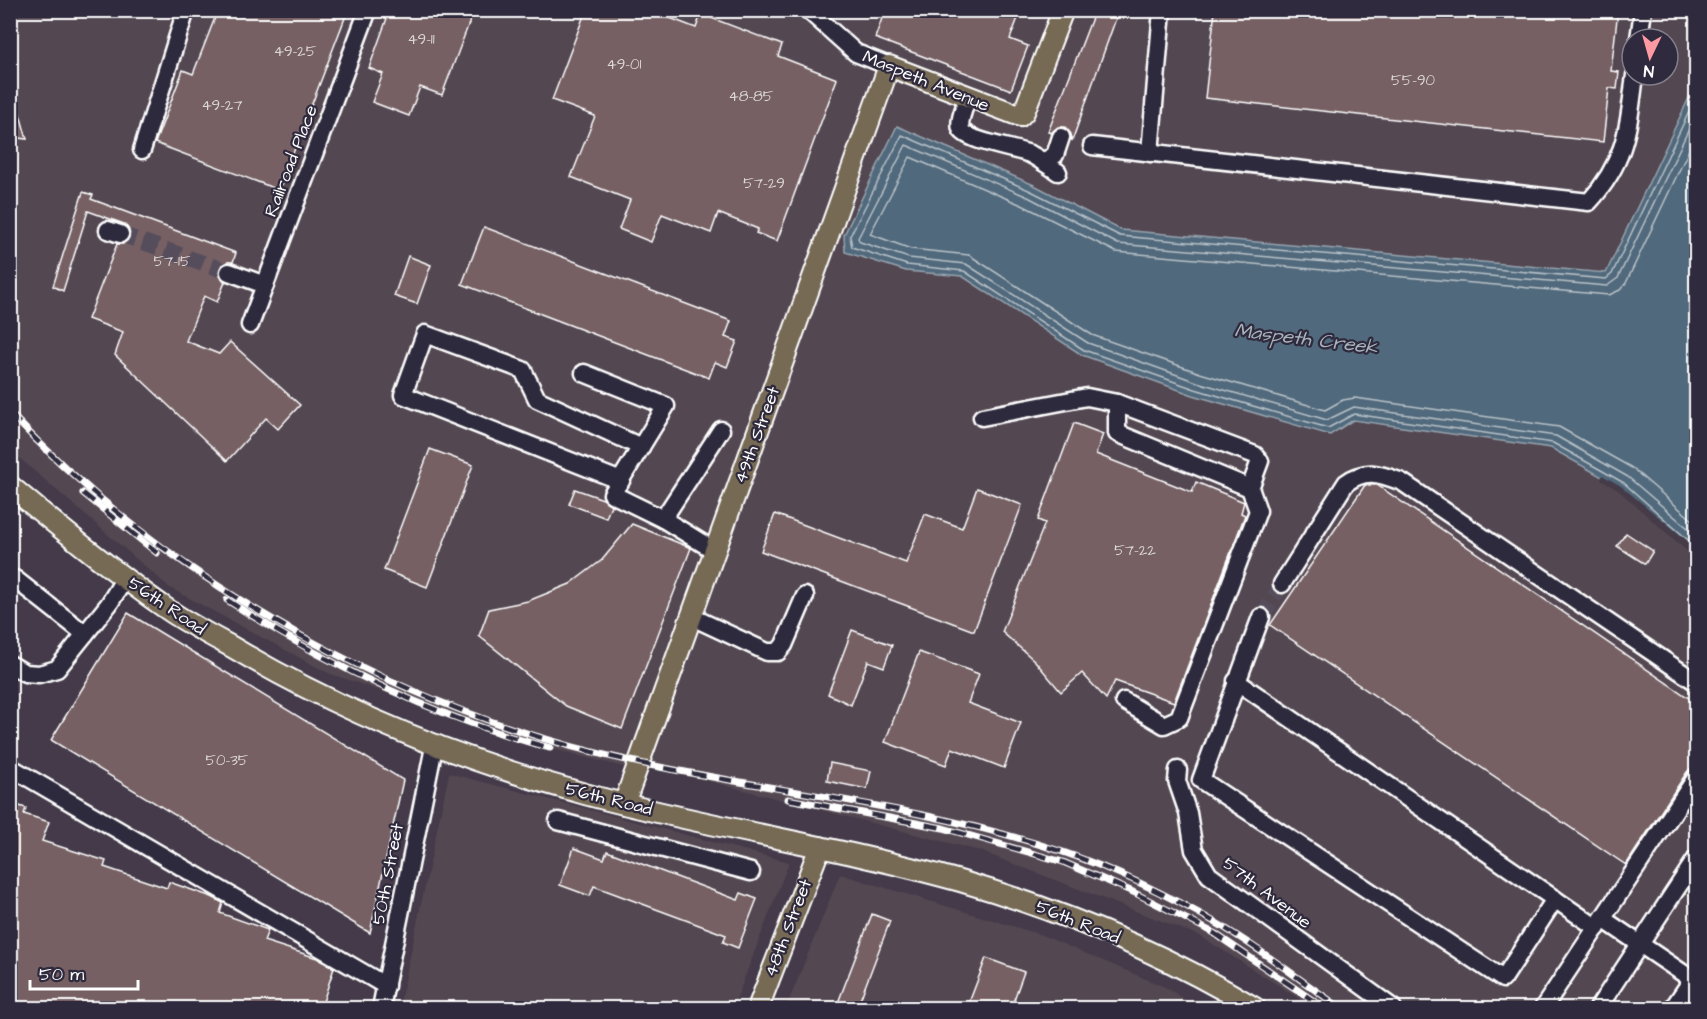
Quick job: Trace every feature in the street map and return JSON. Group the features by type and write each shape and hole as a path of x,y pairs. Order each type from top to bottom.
{"main road":[{"name":"Maspeth Avenue","path":"889,66 1017,117 1022,115 1063,10"},
{"name":"49th Street","path":"624,804 889,66"},
{"name":"56th Road","path":"10,486 81,546 169,611 288,681 434,747 543,782 624,804 957,880 1063,915 1143,949 1255,1008"},
{"name":"48th Street","path":"758,1008 820,847"}],"street":[{"path":"142,150 186,10"},
{"name":"Railroad Place","path":"250,325 368,10"},
{"name":"Maspeth Avenue","path":"808,10 856,54 889,66"},
{"path":"1150,153 1162,10"},
{"path":"1641,27 1643,10"},
{"path":"1092,146 1589,202 1602,188 1626,144 1633,87"},
{"path":"968,98 960,126 962,133 969,138 1001,144 1043,162 1058,172"},
{"path":"1043,162 1055,155 1061,137"},
{"path":"229,272 265,285"},
{"path":"621,481 403,395 425,334 523,370 537,399 641,447"},
{"path":"584,373 666,406 612,494 663,519 716,551"},
{"path":"982,417 1088,397 1117,403 1255,455 1260,461 1250,488 1258,511 1179,718 1164,725 1124,701"},
{"path":"1117,403 1117,433 1250,488"},
{"path":"663,519 721,430"},
{"path":"1282,584 1346,483 1357,474 1378,474 1402,482 1696,682"},
{"path":"10,664 25,674 39,674 57,669 125,578"},
{"path":"10,580 15,579 85,634"},
{"path":"692,617 767,652 778,652 784,645 805,596"},
{"path":"1261,617 1201,780 1503,979 1555,899"},
{"path":"1236,681 1555,899 1640,944 1695,977 1674,1008"},
{"name":"50th Street","path":"381,1008 434,747"},
{"path":"10,767 386,986"},
{"name":"57th Avenue","path":"1178,770 1177,781 1188,813 1194,850 1205,871 1393,1008"},
{"path":"1543,1008 1696,778"},
{"path":"558,821 751,872"},
{"path":"1598,1008 1696,859"}],"shaded area":[{"path":"11,11 1696,11 1696,83 1606,273 1121,230 897,127 844,235 906,271 962,276 1082,355 1193,395 1330,435 1353,420 1551,448 1620,487 1696,556 1696,1008 1314,1008 1200,936 980,851 638,763 635,770 541,746 328,673 170,588 11,451"},
{"path":"449,773 789,862 733,1008 399,1008"},
{"path":"840,874 1042,935 1165,987 1199,1008 786,1008"}],"water":[{"name":"Maspeth Creek","path":"1696,83 1696,556 1620,487 1551,448 1353,420 1330,435 1193,395 1082,355 962,276 906,271 845,252 844,235 897,126 1034,185 1121,230 1606,273"}],"pier":[{"path":"1602,475 1621,486 1694,546 1696,559 1618,490 1601,480"}],"building":[{"path":"218,10 348,10 279,190 155,143 183,70 193,74"},
{"path":"390,10 474,10 442,95 420,87 409,116 372,102 383,74 369,68"},
{"path":"586,10 649,10 696,28 701,14 782,45 778,56 837,79 777,241 756,233 758,229 718,213 711,233 662,214 651,242 619,229 630,200 571,177 595,116 552,100"},
{"path":"885,10 1021,10 1010,39 1028,46 1011,90 875,38"},
{"path":"1095,10 1119,10 1072,141 1071,134 1065,127 1058,127 1051,133 1048,132"},
{"path":"1215,10 1618,10 1611,71 1619,72 1617,89 1609,88 1603,142 1205,98"},
{"path":"10,93 14,93 27,139 10,137"},
{"path":"83,192 93,195 91,199 236,253 233,262 227,262 219,268 219,274 225,282 217,302 204,296 186,341 219,354 230,342 300,405 278,429 266,418 227,461 115,355 123,332 88,319 117,244 123,244 130,238 130,231 124,224 88,211 63,291 53,286"},
{"path":"484,227 731,321 725,337 737,341 727,367 715,362 709,378 462,284"},
{"path":"408,256 431,265 417,304 394,296"},
{"path":"1074,423 1103,434 1096,454 1192,492 1196,482 1244,502 1241,513 1245,515 1174,702 1115,681 1106,699 1082,673 1061,692 1035,661 1002,632 1045,523 1038,520"},
{"path":"430,449 473,465 427,587 384,570"},
{"path":"1365,485 1377,485 1696,703 1696,763 1687,772 1626,865 1270,625"},
{"path":"977,488 1022,505 974,631 761,551 775,514 906,563 925,514 962,528"},
{"path":"575,489 603,499 611,505 606,518 569,504"},
{"path":"632,524 691,548 622,729 566,706 479,636 489,609 528,601 570,584 602,560"},
{"path":"1626,533 1653,551 1645,564 1617,546"},
{"path":"128,613 403,780 370,933 51,740"},
{"path":"852,630 892,645 884,667 868,661 851,705 828,694"},
{"path":"919,652 979,674 968,703 1021,723 1004,768 952,748 946,765 885,742"},
{"path":"830,763 871,771 867,789 827,781"},
{"path":"10,803 26,808 24,814 49,822 42,841 106,861 104,867 167,888 169,882 212,897 223,903 220,913 268,930 264,941 317,958 334,968 321,1008 10,1008"},
{"path":"574,848 604,859 607,851 738,900 741,893 757,899 738,948 723,942 726,935 594,886 590,896 560,885"},
{"path":"872,914 890,921 857,1008 836,1008"},
{"path":"986,958 1024,972 1011,1008 967,1008"}],"tunnel":[{"path":"120,234 229,272"},
{"path":"1261,617 1282,584"}],"railway":[{"path":"10,413 74,475 144,534 220,587 299,634 382,677 467,712 553,741 693,774 853,801 959,823 1063,852 1123,875 1200,914 1250,944 1341,1008"},
{"path":"83,493 157,553"},
{"path":"227,600 303,646 383,687 465,721 550,748"},
{"path":"788,799 943,828 1063,862 1133,892 1214,933 1324,1008"}]}
